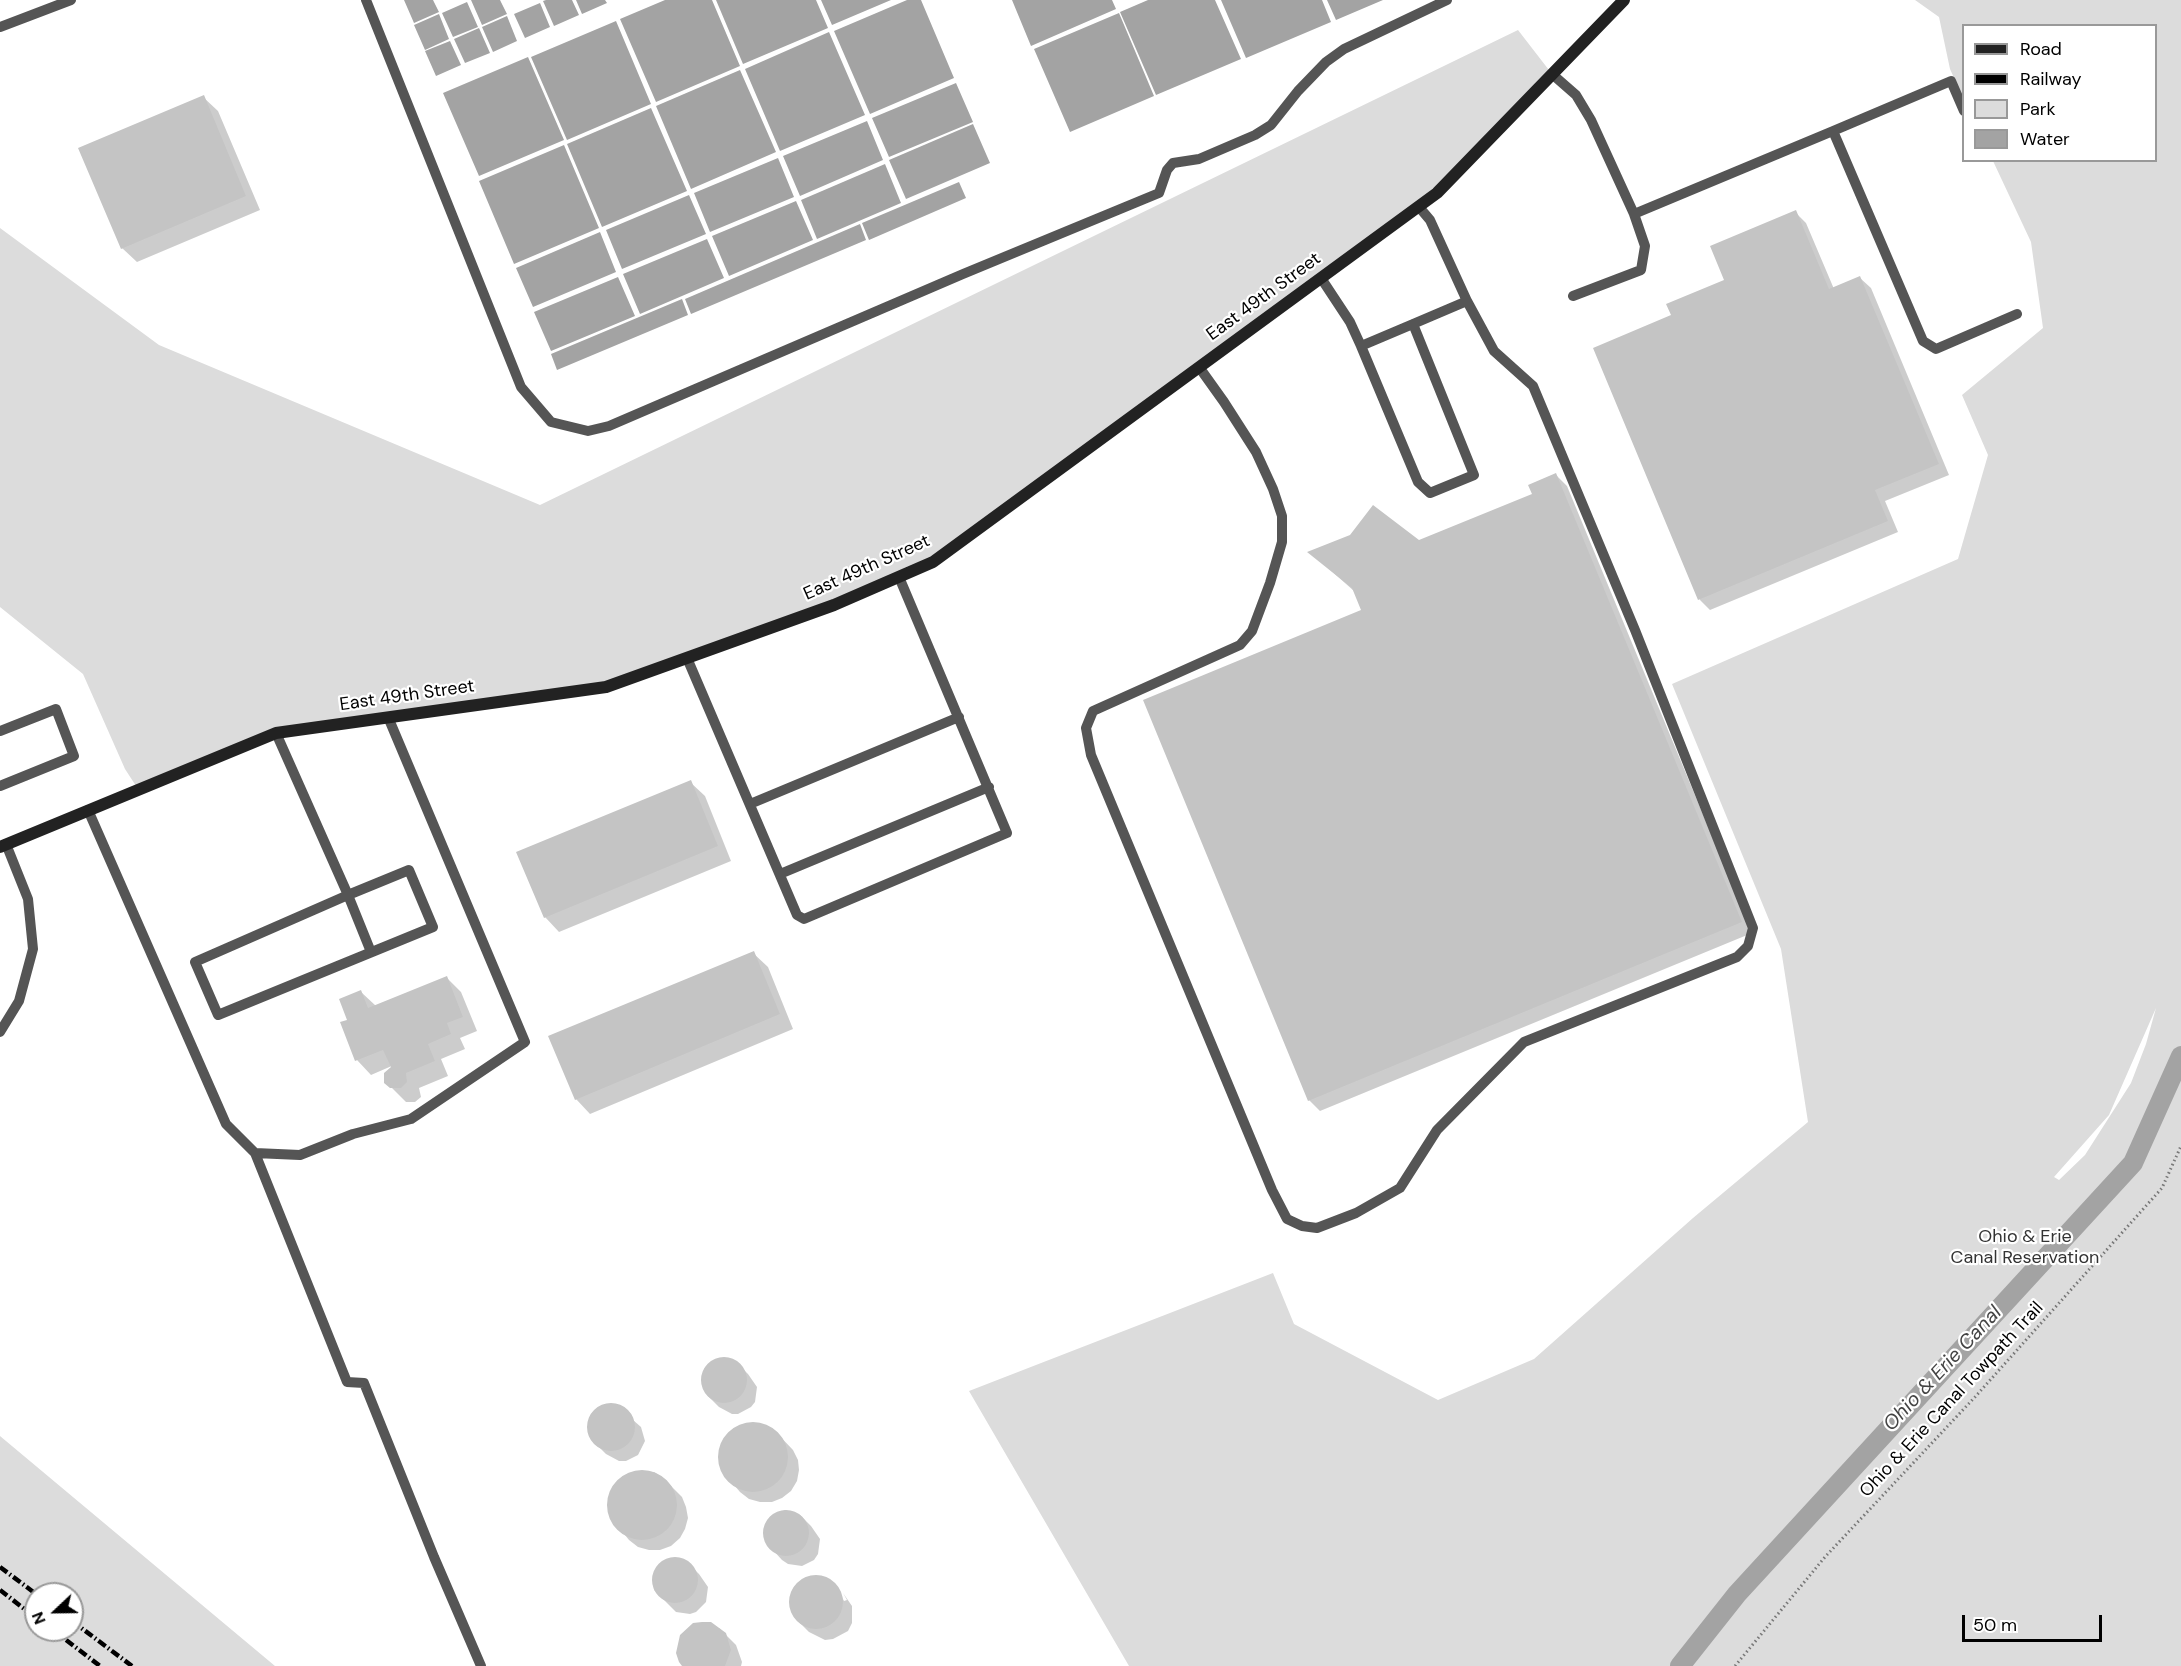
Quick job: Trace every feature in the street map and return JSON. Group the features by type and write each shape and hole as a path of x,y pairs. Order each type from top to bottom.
{"street":[{"name":"East 49th Street","path":"3,845 276,733 606,687 834,605 933,562 1437,193 1624,0"}],"lane":[{"path":"0,27 71,0"},
{"path":"366,0 521,387 551,422 588,432 609,426 963,274 1160,193 1167,170 1173,164 1199,159 1255,135 1271,124 1326,62 1344,49 1447,0"},
{"path":"1552,74 1576,95 1591,120 1634,214 1645,246 1641,270 1573,296"},
{"path":"1634,214 1951,81 1962,106"},
{"path":"1833,131 1923,341 1936,349 2017,314"},
{"path":"1199,367 1256,452 1282,516 1282,542 1273,573 1252,630 1240,645 1093,711 1086,728 1091,755 1272,1190 1287,1219 1302,1226 1317,1228 1356,1213 1400,1188 1437,1130 1524,1042 1737,957 1748,946 1753,928 1635,630 1533,386 1494,351 1467,301 1430,220 1419,207"},
{"path":"1321,278 1350,321 1418,482 1430,493 1474,476 1413,324"},
{"path":"1360,346 1467,301"},
{"path":"687,658 780,874 800,917 804,920 1005,835 1007,830 898,577"},
{"path":"0,732 56,710 74,756 0,786"},
{"path":"255,1152 300,1155 352,1134 411,1119 525,1042 388,717"},
{"path":"750,804 959,717"},
{"path":"276,733 371,952"},
{"path":"780,874 989,787"},
{"path":"88,810 226,1125 255,1152 347,1382 364,1383 434,1557 482,1666"},
{"path":"0,1032 19,1001 33,949 28,899 3,845"},
{"path":"409,870 433,927 218,1015 195,962 348,895 409,870"}],"path":[{"name":"Ohio & Erie Canal Towpath Trail","path":"1735,1666 1826,1557 1976,1397 2162,1188 2181,1146"}],"green space":[{"name":"Ohio & Erie Canal Reservation","path":"1915,0 2181,0 2181,1666 1129,1666 969,1391 1273,1273 1294,1324 1438,1400 1534,1359 1693,1218 1808,1122 1781,949 1672,684 1958,559 1988,455 1962,395 2043,328 2031,242 1993,162 2157,162 2157,24 1962,24 1962,96 1950,69 1939,17","holes":["2156,1008 2146,1044 2131,1083 2085,1155 2059,1180 2054,1177 2109,1115"]},
{"path":"1518,30 1552,74 1437,193 933,562 606,687 276,733 138,789 125,769 83,674 0,607 0,228 159,345 540,505"},
{"path":"0,1436 275,1666 0,1666"}],"water":[{"path":"404,0 433,0 439,12 414,23"},
{"path":"471,0 500,0 507,14 482,25"},
{"path":"572,0 579,15 554,26 543,1"},
{"path":"576,0 605,0 607,3 582,14"},
{"path":"665,0 712,0 740,66 656,102 620,19"},
{"path":"716,0 816,0 828,28 743,64"},
{"path":"821,0 891,0 832,25"},
{"path":"907,0 921,0 954,78 870,114 834,31"},
{"path":"1012,0 1112,0 1116,9 1031,46"},
{"path":"1148,0 1215,0 1241,59 1156,95 1120,12"},
{"path":"1221,0 1322,0 1331,22 1246,58"},
{"path":"1327,0 1383,0 1336,20"},
{"path":"467,2 478,27 453,37 442,13"},
{"path":"540,3 550,27 525,38 514,14"},
{"path":"1119,13 1154,96 1070,132 1034,49"},
{"path":"439,14 449,39 425,50 414,25"},
{"path":"507,16 517,41 493,52 482,27"},
{"path":"616,21 651,104 567,140 531,57"},
{"path":"479,28 490,53 465,63 454,39"},
{"path":"829,32 865,115 780,151 745,69"},
{"path":"450,41 461,65 436,76 425,51"},
{"path":"528,57 564,140 479,176 443,93"},
{"path":"740,70 776,152 691,189 656,106"},
{"path":"956,83 973,122 889,157 872,118"},
{"path":"651,108 687,191 602,227 567,144"},
{"path":"867,121 883,160 800,196 783,156"},
{"path":"973,124 990,163 906,199 889,160"},
{"path":"564,145 599,228 514,264 479,181"},
{"path":"778,158 794,197 710,232 694,193"},
{"path":"885,164 901,203 817,239 801,200"},
{"path":"959,182 966,198 869,240 862,223"},
{"path":"689,195 706,234 622,269 606,230"},
{"path":"796,201 813,240 729,276 712,236"},
{"path":"860,224 866,240 691,314 685,299"},
{"path":"600,232 616,272 533,307 516,268"},
{"path":"707,239 724,278 640,314 623,274"},
{"path":"618,277 635,316 551,351 534,312"},
{"path":"682,299 688,315 557,370 551,354"}],"building":[{"path":"204,95 246,196 121,249 78,148"},
{"path":"1796,210 1829,289 1860,276 1939,464 1875,490 1888,521 1698,600 1593,348 1671,315 1666,304 1724,280 1710,246"},
{"path":"1556,473 1742,922 1308,1101 1143,700 1361,610 1352,588 1307,552 1350,535 1373,505 1419,540 1532,494 1528,485"},
{"path":"691,780 718,846 544,918 516,852"},
{"path":"754,951 780,1014 575,1100 548,1036"},
{"path":"447,976 463,1017 447,1023 451,1034 428,1044 435,1061 406,1073 407,1082 401,1088 390,1088 384,1083 384,1073 391,1067 383,1050 355,1061 340,1022 347,1020 339,999 361,990 368,1008"},
{"path":"729,1357 741,1363 746,1371 746,1389 741,1397 733,1402 719,1403 711,1400 704,1393 701,1375 704,1367 711,1360"},
{"path":"611,1403 628,1410 635,1427 628,1444 611,1451 594,1444 587,1427 594,1410"},
{"path":"760,1422 773,1428 782,1437 786,1443 788,1457 786,1471 778,1482 767,1490 746,1492 728,1482 720,1471 718,1450 728,1432 739,1424"},
{"path":"649,1470 662,1476 671,1485 675,1491 677,1505 675,1519 667,1530 656,1538 635,1540 617,1530 609,1519 607,1498 617,1480 628,1472"},
{"path":"791,1510 803,1516 808,1524 808,1542 803,1550 795,1555 781,1556 773,1553 766,1546 763,1528 766,1520 773,1513"},
{"path":"680,1557 692,1563 697,1571 697,1589 692,1597 684,1602 670,1603 662,1600 655,1593 652,1575 655,1567 662,1560"},
{"path":"811,1575 821,1575 831,1579 839,1587 843,1602 839,1617 831,1625 821,1629 811,1629 801,1625 793,1617 789,1607 789,1597 793,1587 801,1579"},
{"path":"711,1622 726,1633 731,1650 725,1666 682,1666 679,1662 676,1653 680,1635 693,1623"}],"waterway":[{"name":"Ohio & Erie Canal","path":"1680,1666 1737,1594 2133,1163 2181,1056"}],"railway":[{"path":"0,1567 24,1585"},
{"path":"0,1590 24,1609"},
{"path":"84,1630 132,1666"},
{"path":"69,1642 100,1666"}]}
